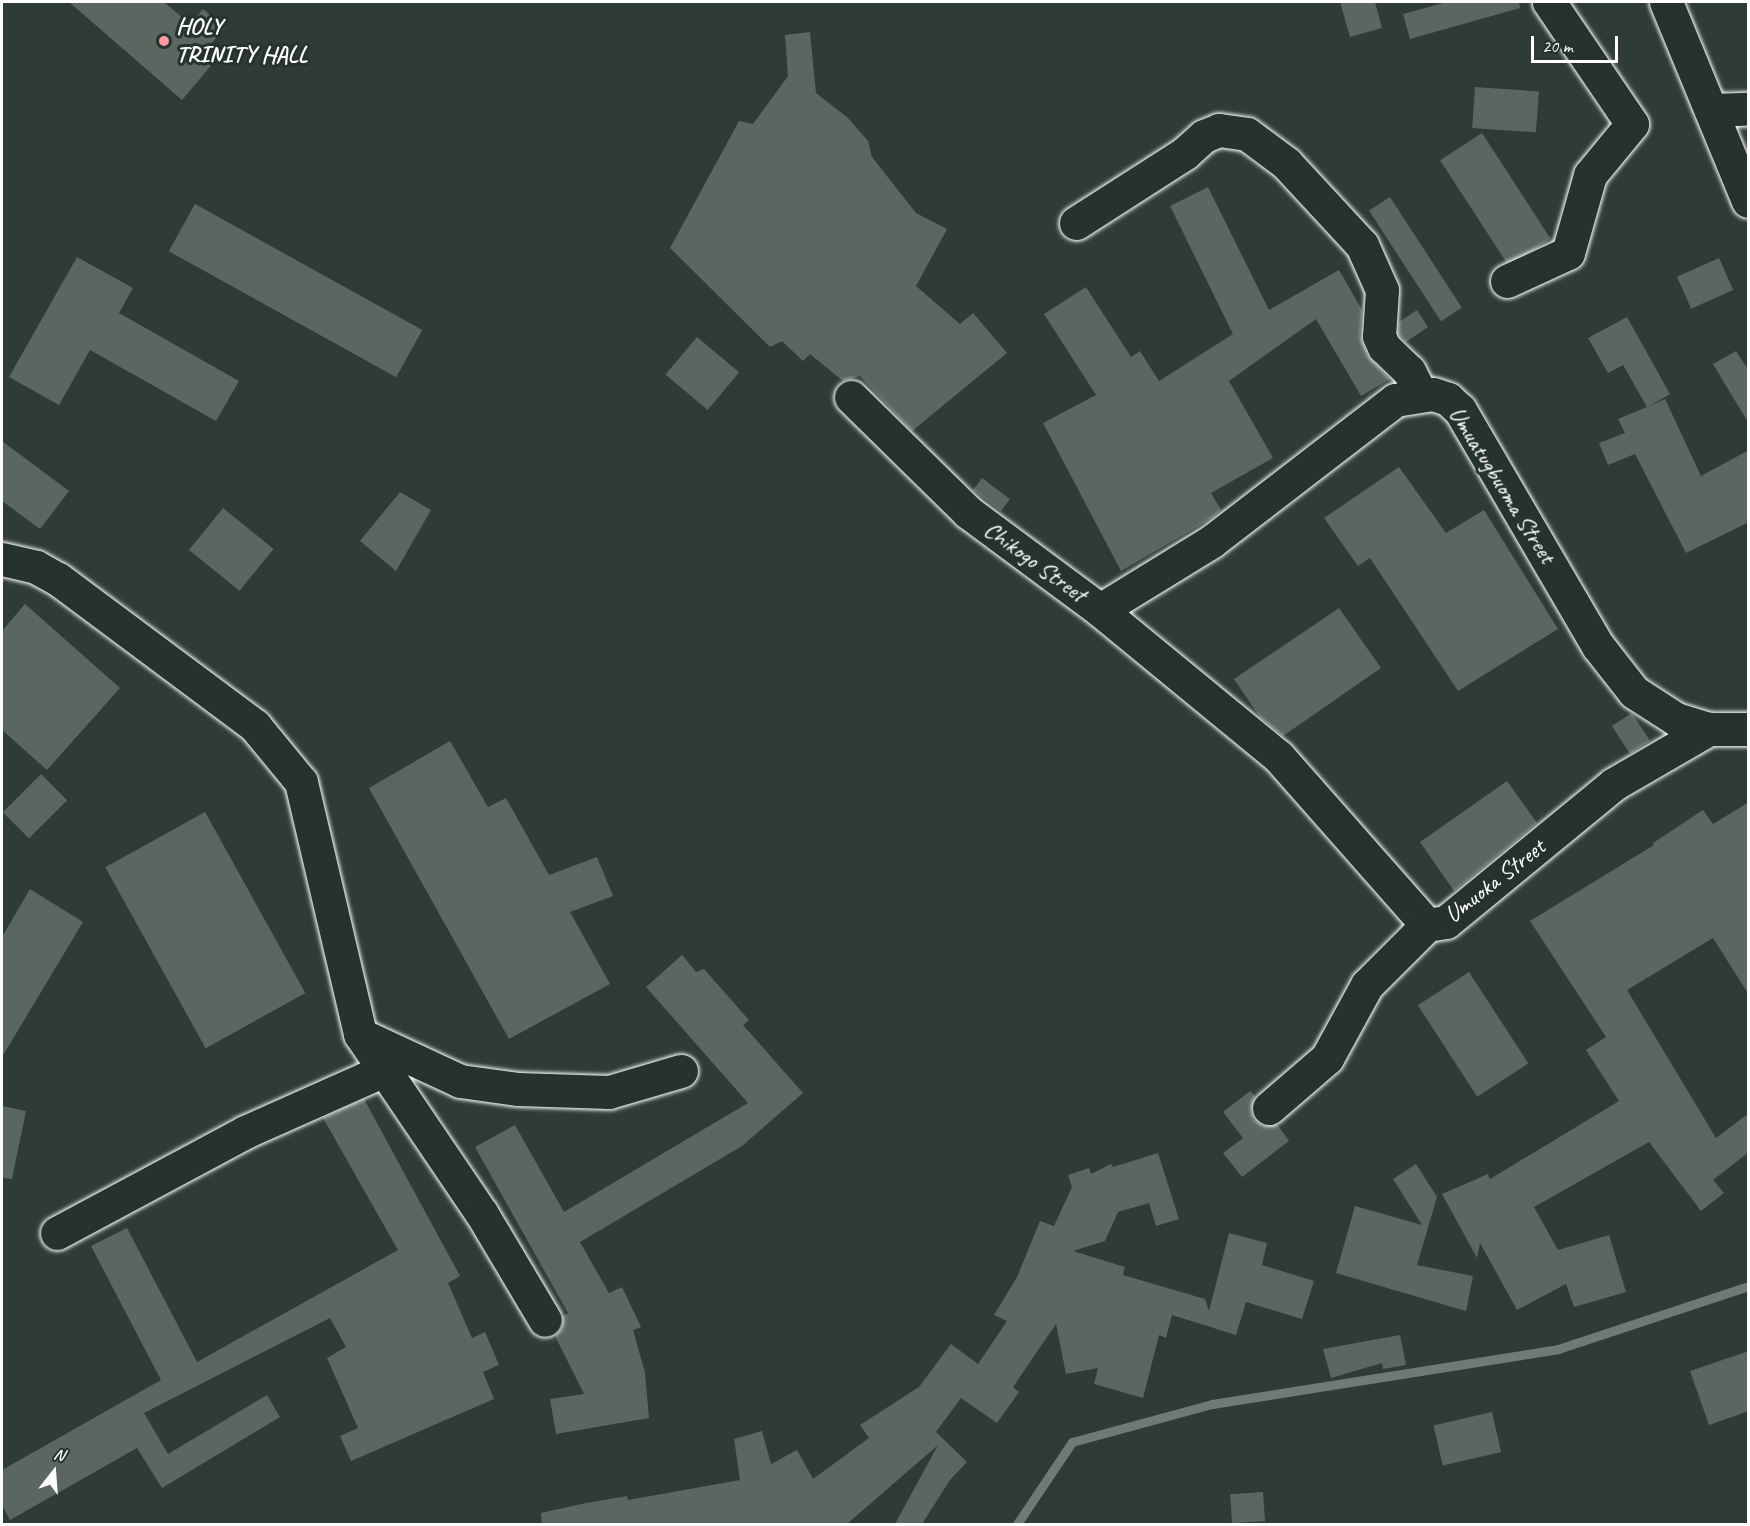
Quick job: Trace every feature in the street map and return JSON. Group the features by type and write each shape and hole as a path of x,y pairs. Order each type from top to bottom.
{"street":[{"path":"1506,280 1568,253 1590,175 1632,124 1549,2"},
{"path":"1666,2 1749,201"},
{"path":"1711,110 1749,109"},
{"name":"Umuatugbuoma Street","path":"1076,223 1185,153 1204,136 1219,130 1247,134 1286,163 1362,246 1383,290 1379,336 1384,348 1409,371 1420,393 1448,399 1460,410 1615,671 1634,692 1664,712 1709,729 1749,729"},
{"path":"1100,610 1212,541 1395,400 1420,393"},
{"name":"Chikogo Street","path":"851,397 968,512 1100,610 1228,718"},
{"path":"2,559 36,567 58,579 269,739 301,782 360,1034 482,1214 545,1320"},
{"name":"Umuoka Street","path":"1228,718 1278,756 1427,924 1446,922 1607,788 1709,729"},
{"path":"1269,1108 1327,1058 1367,985 1427,924"},
{"path":"360,1034 460,1081 518,1089 609,1092 681,1071"},
{"path":"57,1233 245,1132 384,1070"}],"building":[{"name":"HOLY TRINITY HALL","path":"69,2 164,2 190,24 203,9 225,28 203,53 214,62 182,100"},
{"path":"1340,2 1375,2 1382,28 1350,37"},
{"path":"1447,2 1519,2 1520,8 1410,39 1403,14"},
{"path":"810,32 816,93 848,118 868,141 872,157 916,213 947,229 916,286 960,324 973,313 1007,353 912,431 860,376 843,381 810,354 803,361 782,341 770,347 670,248 739,121 753,124 788,76 785,35"},
{"path":"1475,87 1539,91 1536,132 1472,128"},
{"path":"1482,133 1551,239 1509,266 1440,160"},
{"path":"1208,187 1269,310 1339,270 1362,310 1360,335 1367,355 1390,379 1361,396 1316,319 1229,381 1273,458 1211,493 1221,510 1212,518 1121,571 1043,423 1096,395 1044,314 1086,287 1131,357 1140,351 1159,381 1233,334 1170,206"},
{"path":"1390,197 1462,308 1441,321 1369,211"},
{"path":"195,204 422,330 396,377 169,251"},
{"path":"77,257 133,288 119,313 239,381 216,421 90,350 59,405 9,377"},
{"path":"1719,258 1733,290 1691,309 1677,277"},
{"path":"1417,310 1428,327 1406,342 1398,333 1399,322"},
{"path":"1627,317 1670,394 1648,407 1665,399 1701,476 1749,450 1749,522 1686,553 1635,454 1608,465 1599,443 1625,433 1618,419 1647,407 1623,365 1608,373 1588,338"},
{"path":"697,337 739,372 708,410 666,375"},
{"path":"1736,351 1749,371 1749,424 1713,364"},
{"path":"2,441 69,491 40,529 2,501"},
{"path":"1399,467 1446,533 1484,510 1558,629 1458,691 1370,558 1358,566 1324,518"},
{"path":"982,478 1010,499 1001,511 973,490"},
{"path":"400,492 431,510 396,571 360,541"},
{"path":"223,508 274,549 240,591 189,550"},
{"path":"25,604 120,688 47,770 2,730 2,631"},
{"path":"1339,608 1381,668 1283,736 1260,717 1234,679"},
{"path":"1632,713 1650,741 1630,754 1612,726"},
{"path":"450,741 488,807 506,798 549,875 597,857 613,896 570,912 610,984 509,1039 369,788"},
{"path":"41,774 67,800 29,838 3,812"},
{"path":"1507,781 1537,823 1454,891 1420,842"},
{"path":"1749,802 1749,995 1713,938 1627,990 1716,1138 1749,1113 1749,1152 1713,1180 1724,1193 1701,1211 1649,1142 1534,1207 1558,1250 1609,1235 1626,1292 1574,1307 1566,1284 1517,1310 1480,1243 1477,1258 1442,1194 1488,1174 1490,1179 1619,1101 1586,1050 1606,1037 1530,921 1654,845 1653,843 1703,810 1713,824"},
{"path":"205,812 305,993 206,1048 105,867"},
{"path":"30,889 83,922 2,1057 2,937"},
{"path":"682,955 696,972 704,969 749,1020 743,1025 803,1093 742,1146 580,1242 609,1293 622,1287 641,1327 633,1330 645,1373 649,1418 556,1434 550,1399 584,1394 555,1336 562,1329 563,1316 568,1313 475,1147 515,1125 564,1212 748,1103 646,987"},
{"path":"1469,972 1528,1063 1477,1097 1418,1005"},
{"path":"1250,1091 1255,1096 1251,1111 1254,1120 1263,1126 1277,1124 1289,1141 1242,1177 1223,1153 1243,1138 1223,1112"},
{"path":"364,1099 460,1276 448,1283 472,1338 485,1332 499,1365 483,1372 494,1399 351,1461 340,1436 358,1428 327,1358 346,1347 330,1318 144,1413 168,1454 267,1395 280,1417 162,1488 137,1448 10,1520 2,1505 2,1470 161,1380 91,1246 127,1228 197,1362 398,1250 323,1118"},
{"path":"2,1106 26,1111 12,1179 2,1178"},
{"path":"1158,1153 1179,1219 1156,1226 1149,1203 1118,1212 1105,1241 1073,1251 1125,1267 1123,1275 1205,1299 1209,1311 1229,1233 1267,1243 1262,1265 1314,1281 1302,1319 1246,1302 1236,1335 1172,1315 1166,1338 1159,1335 1143,1398 1094,1384 1098,1368 1066,1374 1056,1324 1013,1387 1019,1392 997,1423 961,1398 936,1432 967,1462 950,1480 922,1524 895,1524 938,1445 847,1524 542,1524 541,1513 586,1503 627,1496 628,1500 740,1480 734,1439 762,1431 771,1464 797,1450 813,1479 869,1438 860,1425 919,1387 951,1344 978,1364 1007,1321 994,1315 1017,1277 1040,1221 1054,1226 1072,1187 1068,1175 1089,1168 1091,1174 1111,1164 1113,1167"},
{"path":"1416,1164 1437,1197 1417,1265 1473,1276 1466,1311 1336,1273 1355,1206 1422,1225 1393,1179"},
{"path":"1400,1335 1406,1365 1383,1369 1382,1363 1331,1378 1323,1349"},
{"path":"1749,1351 1749,1411 1709,1425 1690,1371"},
{"path":"1492,1412 1501,1452 1443,1465 1434,1425"},
{"path":"1263,1492 1265,1521 1232,1523 1230,1494"}],"waterway":[{"path":"1017,1524 1072,1442 1212,1404 1558,1349 1748,1286"}],"place":[{"name":"HOLY TRINITY HALL","path":"164,41"}]}
